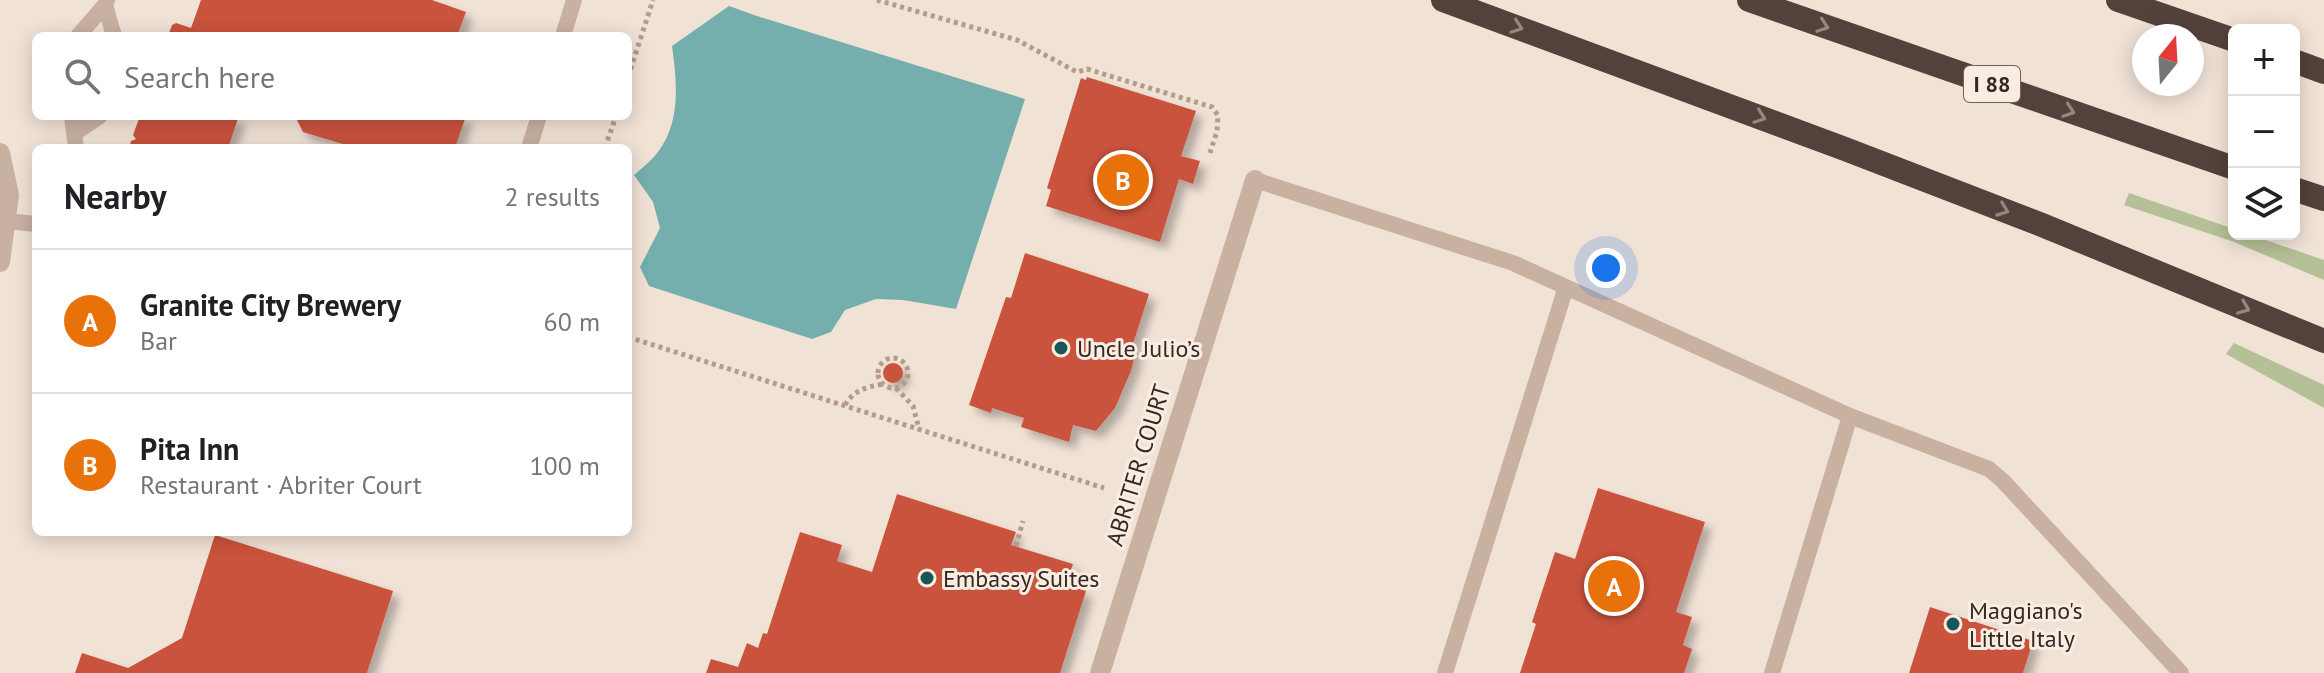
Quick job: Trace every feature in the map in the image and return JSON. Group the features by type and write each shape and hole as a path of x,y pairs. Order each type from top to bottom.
{"highway":[{"path":"1443,0 1859,154 2042,225 2324,341"},
{"name":"I 88","path":"1749,0 2228,166"},
{"path":"2118,0 2228,38"},
{"path":"2300,63 2324,72"},
{"path":"2300,191 2324,199"}],"street":[{"path":"0,153 9,195 0,262"},
{"name":"ABRITER COURT","path":"1100,673 1255,180"}],"lane":[{"path":"564,32 574,0"},
{"path":"81,32 106,2"},
{"path":"106,2 113,32"},
{"path":"73,120 76,141"},
{"path":"76,141 96,120"},
{"path":"530,144 538,120"},
{"path":"1255,180 1513,263 1850,416 1989,469 2181,673"},
{"path":"7,221 32,224"},
{"path":"1445,673 1566,287"},
{"path":"1772,673 1850,416"}],"path":[{"path":"632,65 653,0"},
{"path":"877,0 1017,40 1077,72 1087,69 1212,107 1218,115 1210,153"},
{"path":"606,144 615,120"},
{"path":"632,338 1104,488"},
{"path":"883,384 878,376 879,366 886,359 896,358 905,363 908,373 905,382 896,388"},
{"path":"845,405 853,394 869,386 883,384 896,388 913,406 919,429"},
{"path":"1016,546 1023,521"}],"green space":[{"path":"2129,193 2228,227 2228,240 2124,205"},
{"path":"2228,240 2266,240 2324,260 2324,280"},
{"path":"2234,343 2324,385 2324,408 2226,354"}],"water":[{"path":"729,6 1025,99 956,309 876,299 845,310 831,332 812,339 649,286 640,267 660,228 653,202 634,175 658,152 671,127 676,101 672,46"}],"building":[{"path":"201,0 432,0 466,12 458,32 169,32 176,23 191,28"},
{"path":"1087,77 1196,111 1181,156 1200,161 1193,184 1179,179 1160,242 1046,206 1051,190 1047,188 1081,78 1086,80"},
{"path":"139,120 238,120 229,144 130,144 136,139 133,135"},
{"path":"297,120 465,120 456,144 343,144 303,132"},
{"name":"Uncle Julio’s","path":"1025,253 1149,294 1132,347 1135,348 1131,371 1115,408 1096,431 1073,425 1069,442 1021,427 1024,418 992,408 991,413 969,405 1006,297 1011,298"},
{"path":"889,363 897,363 903,373 897,383 889,383 883,377 883,369"},
{"path":"1598,488 1705,522 1676,612 1692,617 1683,645 1692,649 1684,673 1520,673 1536,624 1532,622 1555,552 1575,559"},
{"name":"Embassy Suites","path":"897,494 1016,532 1011,545 1073,564 1066,584 1086,591 1060,673 706,673 711,659 738,667 747,643 758,648 763,633 767,634 800,532 842,545 837,561 872,572"},
{"path":"215,536 393,591 367,673 75,673 82,653 128,668 182,638"},
{"name":"Maggiano's Little Italy","path":"1930,607 2033,641 2023,673 1909,673"}],"place":[{"name":"Pita Inn","path":"1123,180"},
{"name":"Uncle Julio’s","path":"1061,348"},
{"name":"Embassy Suites","path":"927,578"},
{"name":"Granite City Brewery","path":"1614,586"},
{"name":"Maggiano's Little Italy","path":"1953,624"}]}
